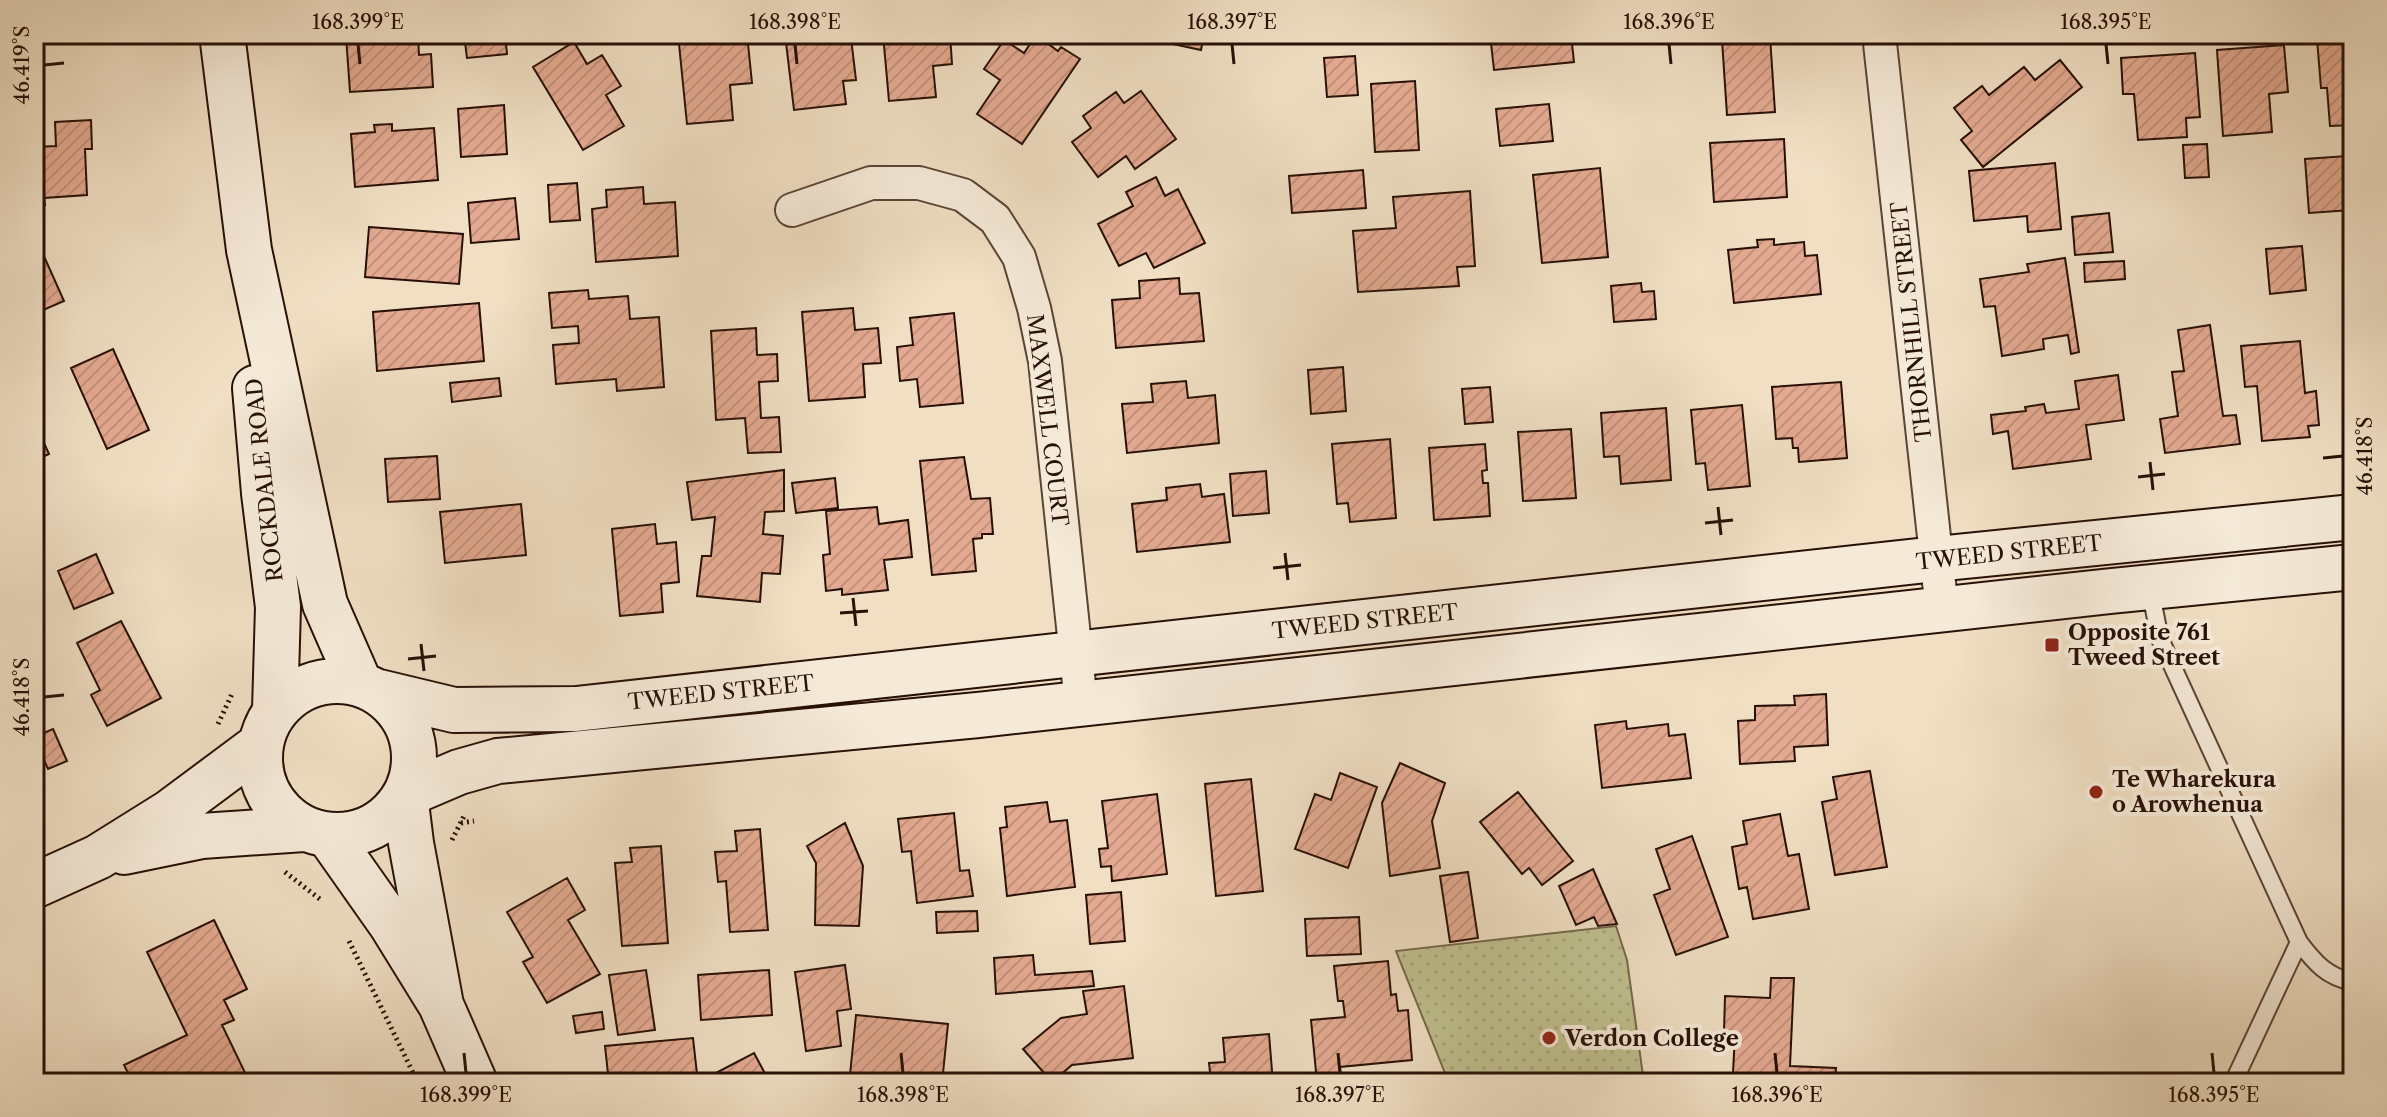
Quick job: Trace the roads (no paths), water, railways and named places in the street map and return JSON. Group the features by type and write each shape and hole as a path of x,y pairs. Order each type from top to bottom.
{"main road":[{"name":"ROCKDALE ROAD","path":"222,34 249,250 325,604 369,688"},
{"name":"ROCKDALE ROAD","path":"249,250 249,346 278,607 267,728"},
{"name":"TWEED STREET","path":"369,688 454,710 576,709 1936,559 2353,517"},
{"name":"TWEED STREET","path":"405,795 459,772 498,761 978,715 2353,567"},
{"path":"34,886 98,857 170,812 267,728 292,694 313,684 337,680 369,688 396,708 408,727 414,750 413,773 405,795 392,814 373,827 352,834 202,836 98,857"},
{"path":"267,728 260,771 267,794 283,815 317,833 391,924 441,1005 475,1083"},
{"path":"405,795 441,1005"}],"street":[{"name":"THORNHILL STREET","path":"1879,34 1942,610"},
{"name":"MAXWELL COURT","path":"792,210 871,183 919,183 963,195 995,219 1019,257 1045,361 1081,703"}],"lane":[{"path":"2150,587 2160,639 2299,942 2319,968 2339,979 2353,982"},
{"path":"2233,1083 2299,942"}],"place":[{"name":"Opposite 761 Tweed Street","path":"2052,645"},
{"name":"Te Wharekura o Arowhenua","path":"2096,792"},
{"name":"Verdon College","path":"1549,1038"}]}
